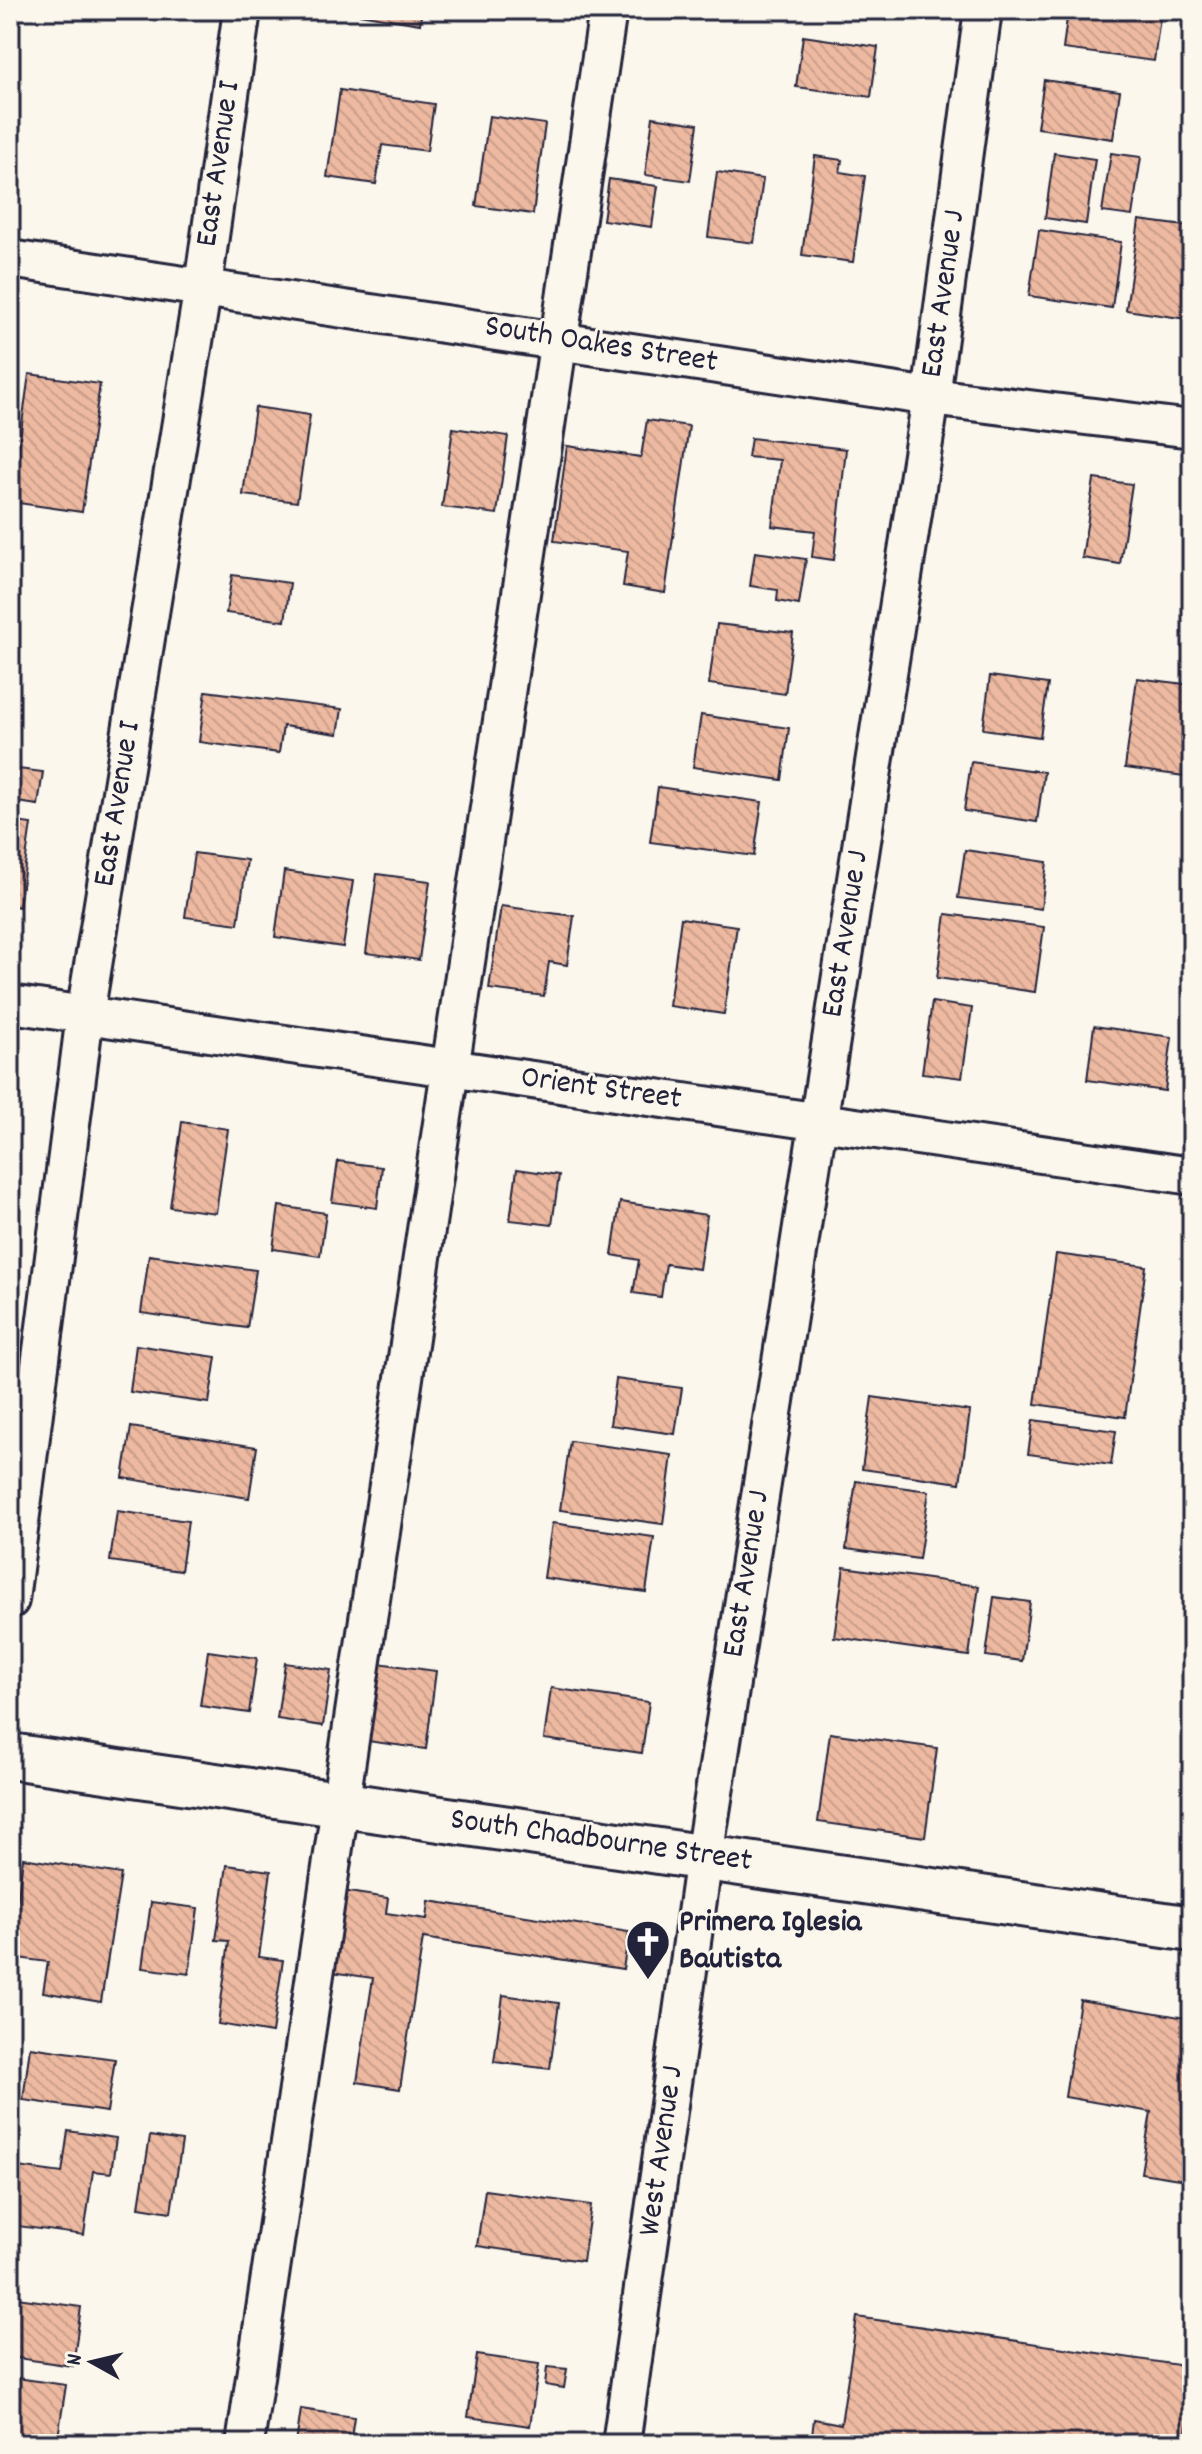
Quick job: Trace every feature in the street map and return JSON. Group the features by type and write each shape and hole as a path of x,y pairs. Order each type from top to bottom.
{"main road":[{"name":"South Chadbourne Street","path":"10,1756 1192,1929"}],"street":[{"name":"East Avenue I","path":"10,1600 85,1015 203,286 242,10"},
{"path":"245,2444 608,10"},
{"name":"East Avenue J","path":"704,1857 931,397 983,10"},
{"name":"South Oakes Street","path":"10,259 931,397 1192,429"},
{"name":"Orient Street","path":"10,1004 1192,1176"},
{"name":"West Avenue J","path":"621,2444 704,1857"}],"building":[{"path":"335,10 422,10 420,24"},
{"path":"844,10 892,10 891,17"},
{"path":"1068,10 1116,14 1117,10 1161,10 1154,61 1063,49"},
{"path":"803,36 878,47 871,97 796,87"},
{"path":"1044,80 1120,91 1113,139 1037,128"},
{"path":"340,90 434,104 427,151 382,145 376,184 327,177"},
{"path":"489,116 545,124 533,214 476,206"},
{"path":"653,117 698,124 690,181 645,175"},
{"path":"1054,153 1095,159 1086,224 1045,218"},
{"path":"1111,153 1141,157 1132,216 1102,212"},
{"path":"815,156 842,160 840,172 865,176 853,262 802,255"},
{"path":"717,172 763,179 754,243 708,237"},
{"path":"609,179 658,186 652,227 603,220"},
{"path":"1139,220 1192,227 1192,280 1187,319 1126,310"},
{"path":"1039,230 1121,242 1112,308 1029,296"},
{"path":"29,374 100,384 82,512 11,502"},
{"path":"255,407 310,415 297,502 243,495"},
{"path":"647,420 689,426 665,593 623,586 628,551 554,541 567,446 641,457"},
{"path":"453,428 508,436 497,514 442,507"},
{"path":"751,438 846,449 834,560 812,557 815,531 772,526 780,460 748,457"},
{"path":"1094,479 1132,484 1120,564 1082,558"},
{"path":"755,552 806,559 799,605 777,601 778,590 750,586"},
{"path":"232,575 290,583 285,621 226,613"},
{"path":"717,624 793,633 785,694 709,684"},
{"path":"990,676 1048,684 1040,737 983,729"},
{"path":"1137,678 1192,685 1192,777 1125,768"},
{"path":"206,691 342,709 338,734 283,726 279,753 199,742"},
{"path":"701,715 789,728 782,780 693,767"},
{"path":"971,762 1044,772 1037,822 964,811"},
{"path":"10,768 43,772 38,805 10,801"},
{"path":"658,787 762,802 754,856 650,842"},
{"path":"10,821 31,824 19,907 10,905"},
{"path":"965,850 1047,862 1041,909 958,898"},
{"path":"194,853 247,860 238,924 185,917"},
{"path":"284,871 353,881 343,947 275,937"},
{"path":"377,874 430,881 419,960 366,953"},
{"path":"501,906 574,916 567,965 549,962 544,996 489,989"},
{"path":"946,914 1044,927 1035,992 937,978"},
{"path":"681,918 737,926 724,1014 669,1006"},
{"path":"932,1002 972,1008 962,1078 922,1073"},
{"path":"1094,1026 1172,1037 1165,1091 1087,1080"},
{"path":"182,1122 228,1129 216,1213 170,1207"},
{"path":"338,1161 382,1167 377,1208 332,1202"},
{"path":"517,1169 559,1175 552,1225 510,1220"},
{"path":"620,1202 707,1215 699,1269 666,1264 661,1297 633,1293 639,1260 612,1255"},
{"path":"279,1206 326,1213 320,1256 273,1249"},
{"path":"1056,1254 1146,1266 1125,1417 1035,1404"},
{"path":"149,1255 256,1270 247,1328 141,1313"},
{"path":"136,1345 216,1357 209,1403 130,1392"},
{"path":"616,1379 682,1388 675,1434 610,1425"},
{"path":"872,1397 970,1411 960,1483 862,1469"},
{"path":"1033,1420 1116,1431 1111,1465 1028,1454"},
{"path":"131,1427 257,1447 249,1498 123,1478"},
{"path":"570,1441 672,1455 663,1524 560,1510"},
{"path":"856,1481 929,1491 919,1559 846,1549"},
{"path":"117,1511 188,1521 181,1571 110,1561"},
{"path":"552,1523 654,1537 646,1592 544,1578"},
{"path":"844,1567 979,1586 969,1656 834,1637"},
{"path":"994,1597 1030,1602 1022,1661 986,1656"},
{"path":"208,1651 257,1658 249,1713 200,1706"},
{"path":"285,1663 331,1670 323,1726 277,1719"},
{"path":"378,1663 436,1671 426,1749 367,1741"},
{"path":"551,1688 649,1702 642,1753 544,1739"},
{"path":"830,1733 937,1748 925,1837 818,1822"},
{"path":"1192,1829 1192,1879 1185,1878"},
{"path":"23,1858 121,1874 101,2002 43,1992 48,1962 10,1957"},
{"path":"227,1865 271,1871 259,1957 283,1960 272,2033 218,2024 229,1941 216,1940"},
{"path":"342,1891 388,1898 386,1913 427,1919 429,1901 629,1932 623,1969 423,1938 400,2089 357,2082 373,1978 331,1972"},
{"path":"151,1902 198,1908 189,1974 142,1968"},
{"path":"503,1995 559,2003 550,2069 494,2062"},
{"path":"1080,2000 1192,2019 1192,2181 1141,2173 1151,2112 1065,2097"},
{"path":"30,2047 115,2059 107,2112 23,2100"},
{"path":"68,2131 116,2138 111,2173 93,2171 84,2235 10,2225 10,2166 62,2173"},
{"path":"150,2136 182,2141 171,2212 139,2207"},
{"path":"485,2190 591,2205 583,2261 477,2246"},
{"path":"10,2297 81,2307 73,2366 10,2357"},
{"path":"857,2317 1192,2367 1185,2444 811,2444 814,2419 841,2424"},
{"path":"477,2355 539,2364 530,2426 468,2417"},
{"path":"547,2367 567,2369 564,2388 545,2385"},
{"path":"10,2377 66,2385 57,2444 10,2444"},
{"path":"301,2409 354,2417 350,2444 296,2444"}],"place":[{"name":"Primera Iglesia Bautista","path":"648,1981"}]}
